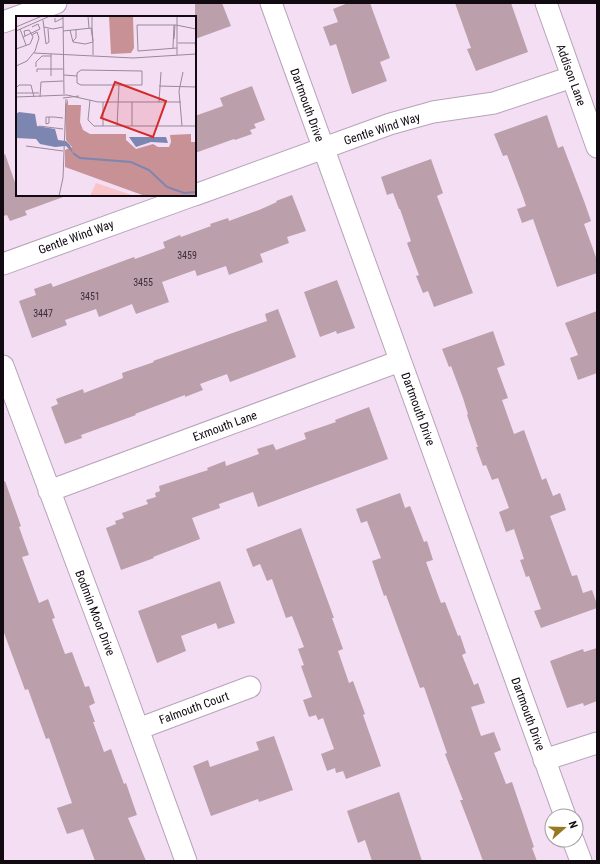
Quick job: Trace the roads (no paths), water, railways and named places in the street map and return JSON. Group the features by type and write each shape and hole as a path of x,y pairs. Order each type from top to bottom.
{"street":[{"path":"20,16 56,3"},
{"name":"Dartmouth Drive","path":"270,3 562,808"},
{"name":"Addison Lane","path":"546,3 597,147"},
{"path":"3,22 16,17"},
{"name":"Gentle Wind Way","path":"196,194 390,124 433,112 494,103 572,77"},
{"name":"Gentle Wind Way","path":"3,264 191,196"},
{"name":"Exmouth Lane","path":"49,491 400,361"},
{"name":"Bodmin Moor Drive","path":"3,366 186,861"},
{"name":"Falmouth Court","path":"138,729 250,688"},
{"path":"544,760 597,742"},
{"path":"576,848 581,861"}]}
